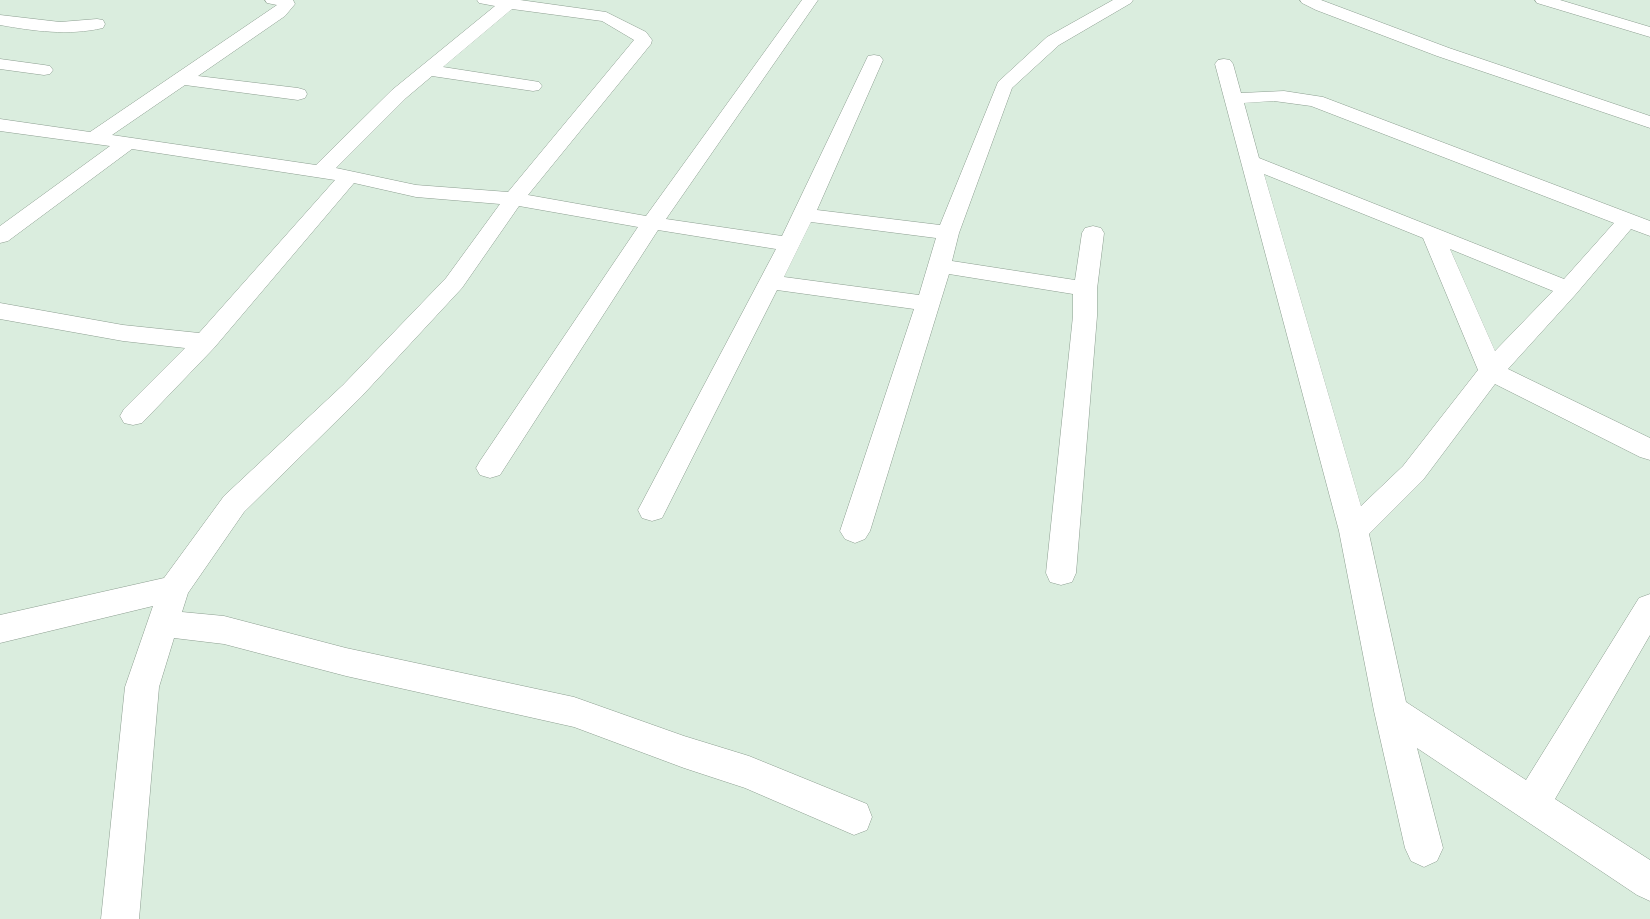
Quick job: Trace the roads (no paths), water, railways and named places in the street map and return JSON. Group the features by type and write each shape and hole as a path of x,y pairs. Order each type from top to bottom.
{"street":[{"path":"93,139 279,13 287,4 286,1 273,0"},
{"path":"120,919 142,687 174,588 234,504 352,392 454,283 514,199 642,44 640,36 611,10 485,0"},
{"path":"490,468 652,223 810,0"},
{"path":"855,531 929,304 948,233 1004,86 1053,41 1125,0"},
{"path":"1308,0 1442,52 1650,122"},
{"path":"1543,0 1650,32"},
{"path":"320,172 399,94 509,3"},
{"path":"0,20 41,28 62,29 97,24"},
{"path":"652,510 804,215 874,60"},
{"path":"0,64 44,70"},
{"path":"1224,64 1354,531 1391,711 1424,848"},
{"path":"428,70 532,86"},
{"path":"180,79 298,94"},
{"path":"1233,99 1289,95 1316,101 1639,224 1568,289 1491,371 1413,473 1354,531"},
{"path":"0,125 128,144 227,156 349,176 416,191 514,199 789,244"},
{"path":"0,236 128,144"},
{"path":"1250,160 1568,289"},
{"path":"133,416 205,342 349,176"},
{"path":"804,215 948,233"},
{"path":"1061,573 1086,316 1085,289 1093,233"},
{"path":"1432,234 1491,371 1650,450"},
{"path":"940,266 1085,289"},
{"path":"770,282 929,304"},
{"path":"5,316 122,333 205,342"},
{"path":"0,629 174,588"},
{"path":"1532,804 1650,608"},
{"path":"163,623 224,630 346,662 574,712 684,752 749,772 854,817"},
{"path":"1391,711 1650,882"}]}
